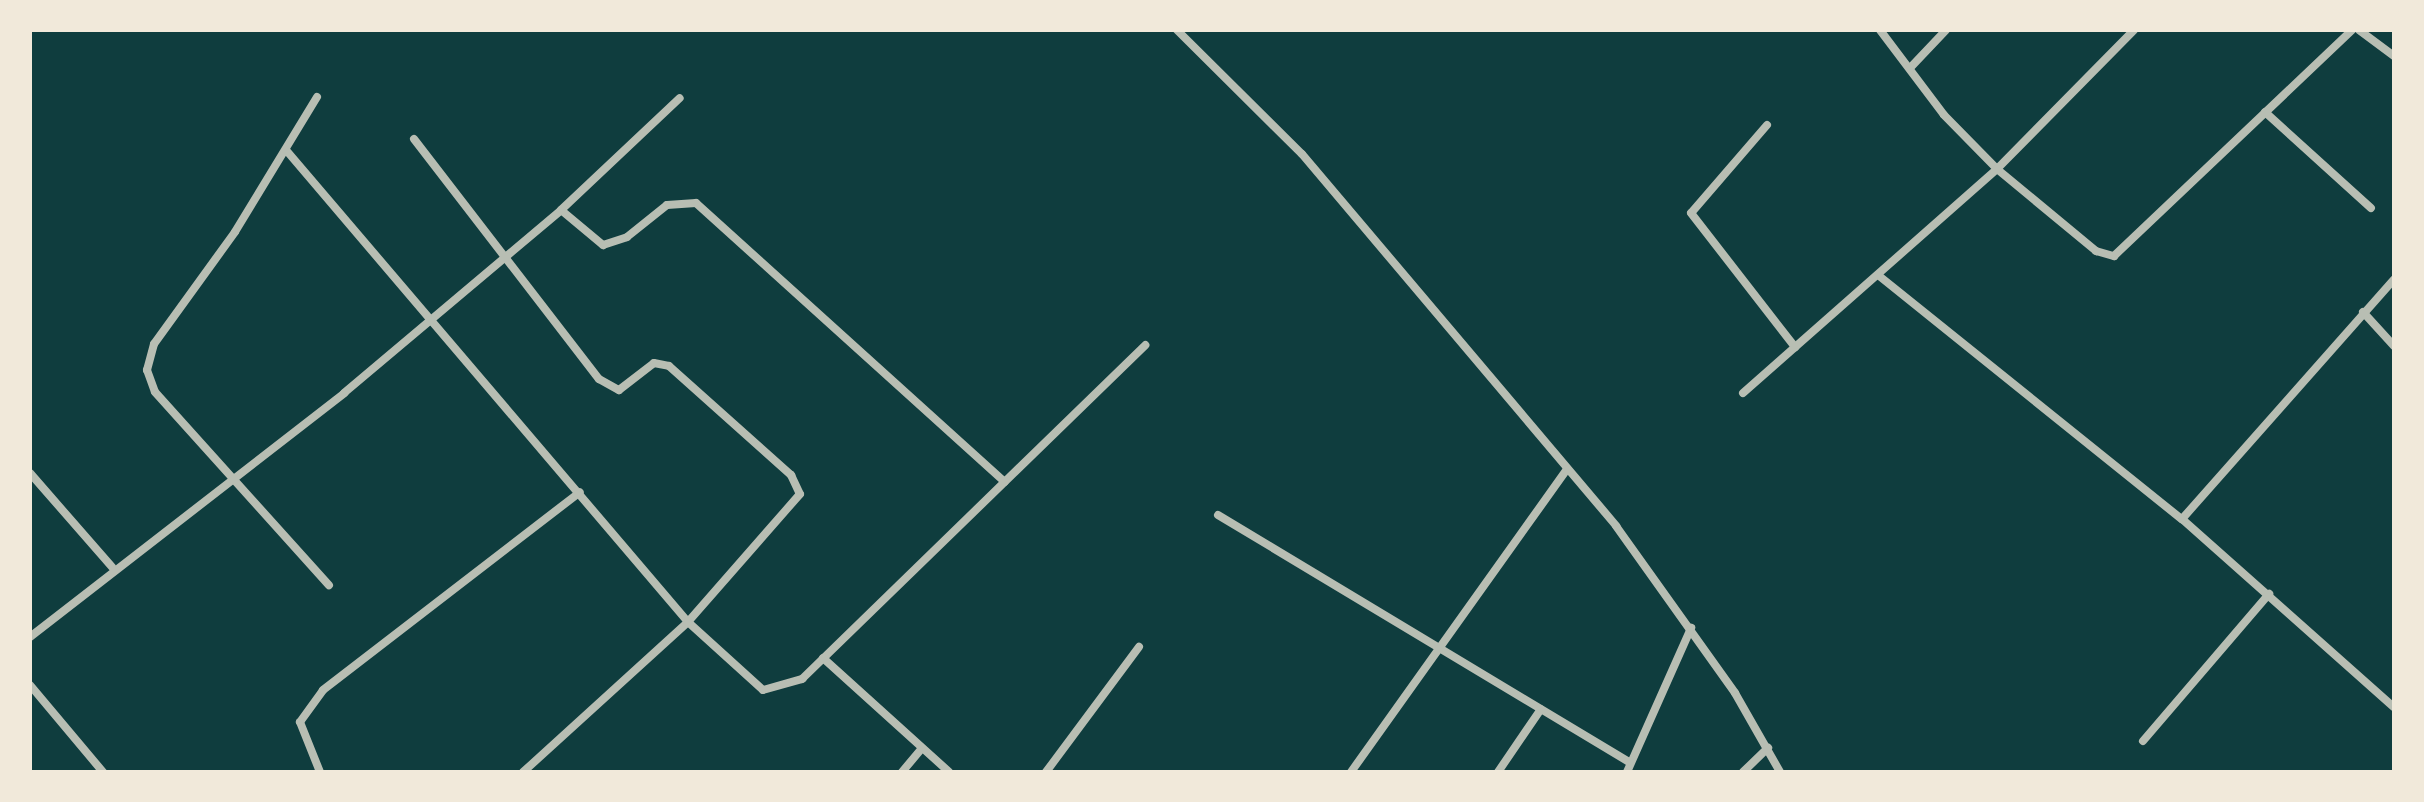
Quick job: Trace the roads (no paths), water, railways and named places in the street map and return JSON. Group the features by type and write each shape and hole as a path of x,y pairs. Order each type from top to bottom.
{"street":[{"path":"1177,30 1302,154 1567,469 1691,628 1768,748 1780,772"},
{"path":"1880,30 1997,169 2096,251 2114,256 2346,31"},
{"path":"1910,68 1946,30"},
{"path":"1743,393 1997,169 2134,30"},
{"path":"2359,30 2394,56"},
{"path":"317,97 286,150 154,344 147,370 155,392 329,585"},
{"path":"30,637 112,567 234,478 503,260 680,98"},
{"path":"2265,112 2371,208"},
{"path":"1767,125 1691,213 1795,347"},
{"path":"414,139 503,260 609,387 629,386 659,362 669,366 798,483 798,504 688,622 523,772"},
{"path":"286,150 688,622 763,690 802,679 1146,345"},
{"path":"561,210 603,245 627,237 667,205 696,203 1005,482"},
{"path":"1878,275 2182,519 2394,707"},
{"path":"2182,519 2394,279"},
{"path":"2363,312 2394,346"},
{"path":"1351,772 1443,649 1567,469"},
{"path":"30,473 112,567"},
{"path":"320,772 300,722 315,699 580,492"},
{"path":"1218,515 1541,709 1628,768 1691,628"},
{"path":"2143,741 2269,594"},
{"path":"1046,772 1139,647"},
{"path":"823,658 949,772"},
{"path":"30,685 103,772"},
{"path":"1498,772 1541,709"},
{"path":"902,772 922,748"},
{"path":"1743,772 1768,748"}]}
